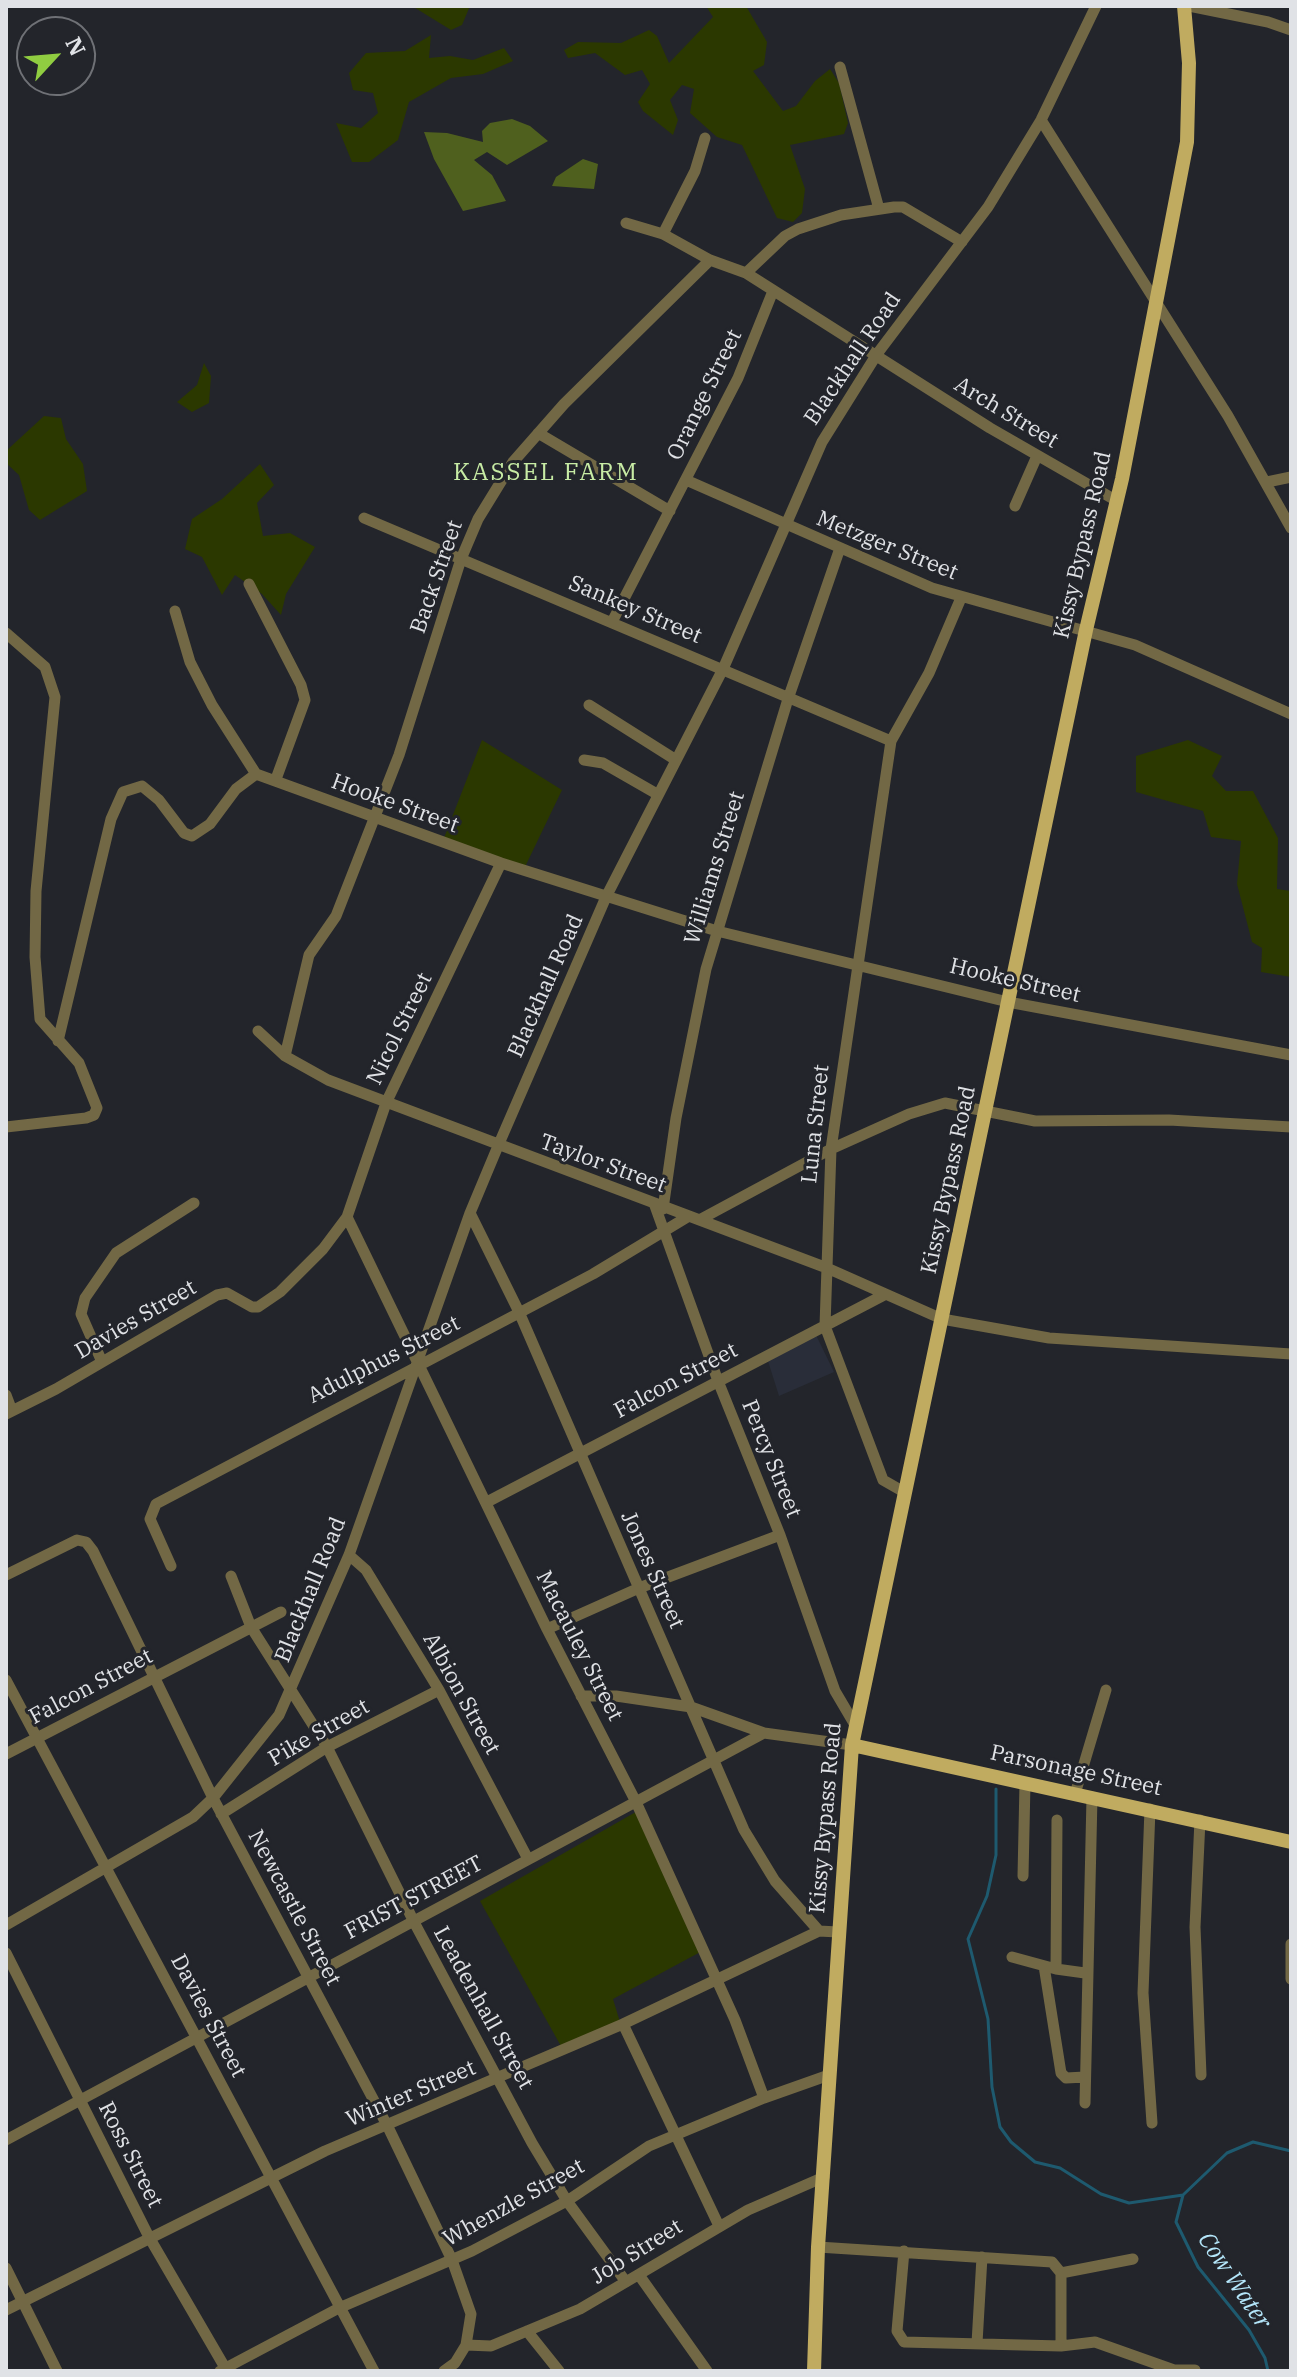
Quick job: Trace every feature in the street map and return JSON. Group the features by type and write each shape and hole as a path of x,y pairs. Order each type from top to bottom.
{"main road":[{"name":"Kissy Bypass Road","path":"814,2371 818,2247 855,1725 986,1112 1084,629 1117,501 1187,142 1189,63 1186,6"},
{"name":"Parsonage Street","path":"852,1745 1291,1842"}],"street":[{"name":"Blackhall Road","path":"6,1925 193,1817 263,1739 291,1691 349,1555 419,1365 470,1213 498,1146 606,897 723,669 828,431 877,354 988,207 1041,120 1096,6"},
{"path":"1186,6 1268,22 1291,30"},
{"path":"840,67 879,209"},
{"path":"1041,120 1083,182 1154,303 1267,482 1291,528"},
{"path":"663,234 695,171 705,138"},
{"path":"746,273 785,236 798,229 841,215 879,209 903,207 962,242"},
{"path":"626,223 663,234 710,260 746,273 877,354"},
{"name":"Back Street","path":"285,1056 309,955 336,916 420,694 461,559 496,486 538,433 603,364 710,260"},
{"name":"Orange Street","path":"612,622 738,378 773,291"},
{"name":"Arch Street","path":"877,354 1037,456 1117,501"},
{"path":"538,433 670,511"},
{"path":"1015,506 1037,456"},
{"path":"1267,482 1291,477"},
{"name":"Metzger Street","path":"686,480 785,526 961,598 1084,629 1178,661 1291,714"},
{"name":"Sankey Street","path":"364,518 891,741"},
{"name":"Williams Street","path":"659,1207 695,1022 717,931 788,699 840,548"},
{"path":"249,584 301,685 305,700 276,779"},
{"path":"891,741 929,673 961,598"},
{"path":"58,1041 111,819 123,792 142,786 151,792 184,833 192,836 210,824 236,789 256,774 212,705 190,662 175,611"},
{"path":"6,633 45,667 55,697 36,891 35,957 40,1019 86,1074 97,1112 71,1121 6,1127"},
{"path":"589,705 676,760"},
{"name":"Luna Street","path":"891,741 831,1149 825,1326 883,1480 904,1492"},
{"path":"584,760 603,763 657,794"},
{"name":"Hooke Street","path":"256,774 501,863 717,931 1008,1002 1291,1055"},
{"name":"Nicol Street","path":"347,1217 386,1103 501,863"},
{"name":"Taylor Street","path":"258,1031 285,1056 328,1080 827,1268 942,1319 1049,1338 1291,1354"},
{"name":"Adulphus Street","path":"171,1566 150,1519 156,1504 519,1312 663,1231 831,1149 929,1106 945,1103 1035,1121 1169,1120 1291,1127"},
{"path":"102,1362 81,1314 92,1285 116,1253 194,1203"},
{"name":"Percy Street","path":"659,1207 663,1231 718,1381 780,1535 835,1691 855,1725"},
{"name":"Jones Street","path":"470,1213 519,1312 578,1455 753,1847 775,1881 819,1931"},
{"name":"Davies Street","path":"9,1412 217,1295 227,1293 252,1307 268,1302 307,1267 347,1217"},
{"name":"Macauley Street","path":"347,1217 547,1629 636,1802 717,1980 764,2098"},
{"name":"Falcon Street","path":"487,1502 884,1295"},
{"path":"6,1395 9,1412"},
{"path":"547,1629 639,1588 780,1535"},
{"name":"Newcastle Street","path":"6,1575 77,1540 86,1542 221,1814 388,2127 452,2260 471,2314 466,2345"},
{"name":"Albion Street","path":"349,1555 366,1570 439,1690 528,1859"},
{"name":"Leadenhall Street","path":"231,1576 251,1627 327,1747 414,1922 567,2201 626,2282"},
{"name":"Falcon Street","path":"6,1754 281,1612"},
{"name":"Davies Street","path":"6,1680 109,1868 374,2371"},
{"name":"Pike Street","path":"221,1814 327,1747 439,1690"},
{"path":"1075,1794 1106,1690"},
{"path":"581,1696 616,1696 691,1707 764,1733 852,1745"},
{"name":"FRIST STREET","path":"6,2140 764,1733"},
{"path":"1023,1876 1025,1783"},
{"path":"1085,2103 1085,1973 1092,1797"},
{"path":"1150,1809 1143,1993 1152,2123"},
{"path":"1057,1820 1050,1968 1061,2073 1066,2078 1085,2077"},
{"path":"1200,1820 1195,1927 1201,2075"},
{"name":"Winter Street","path":"6,2310 270,2176 623,2024 819,1931 838,1932"},
{"path":"1291,1944 1291,1979"},
{"name":"Ross Street","path":"6,1953 149,2237 224,2370"},
{"path":"1012,1957 1050,1968 1085,1973"},
{"path":"623,2024 719,2226"},
{"name":"Whenzle Street","path":"224,2370 339,2308 452,2260 567,2201 637,2153 675,2134 829,2075"},
{"name":"Job Street","path":"466,2345 491,2346 580,2309 719,2226 824,2177"},
{"path":"818,2247 1052,2262 1061,2273 1061,2346"},
{"path":"904,2251 897,2331 900,2339 913,2344 1061,2346 1095,2342 1174,2370 1195,2370"},
{"path":"977,2343 982,2257"},
{"path":"1061,2273 1133,2259"},
{"path":"6,2268 57,2371"},
{"path":"639,2275 707,2371"},
{"path":"527,2331 559,2371"},
{"path":"444,2371 455,2363 466,2345"}],"shaded area":[{"path":"816,1335 834,1372 779,1396 768,1361"}],"green space":[{"path":"412,6 470,6 462,25 451,30"},
{"path":"706,6 746,6 767,42 764,65 753,71 783,111 796,106 815,81 830,69 839,83 848,123 844,134 790,145 805,189 802,213 793,222 777,218 742,145 717,137 690,113 694,89 682,85 670,100 678,120 673,135 643,111 638,102 650,84 642,70 625,75 595,53 568,58 564,50 578,42 621,43 649,30 657,36 669,63 713,17"},
{"path":"431,35 429,58 450,56 473,60 504,48 513,61 483,74 451,78 409,102 398,140 369,162 352,162 336,123 361,128 378,113 373,93 353,90 349,73 366,53 405,51"},
{"path":"512,119 530,126 548,141 507,165 487,152 474,160 492,175 506,201 463,211 434,159 424,132 447,133 483,142 482,131 490,123"},
{"path":"583,159 598,164 594,189 552,186 556,177"},
{"path":"204,363 211,376 209,403 192,412 177,402 197,385"},
{"path":"44,416 61,418 66,439 83,464 87,491 40,520 29,510 19,475 6,463 6,451"},
{"path":"260,464 274,485 257,503 263,536 290,533 315,547 286,594 281,615 262,594 235,575 222,595 202,557 185,549 192,519 222,499"},
{"path":"482,740 562,790 524,869 444,838"},
{"path":"1188,740 1222,756 1212,776 1226,791 1253,791 1278,838 1277,889 1291,891 1291,977 1261,972 1262,948 1252,942 1237,884 1241,841 1211,837 1203,811 1136,792 1136,756"},
{"path":"641,1809 706,1949 613,1999 620,2022 562,2048 480,1901"}],"waterway":[{"path":"996,1789 996,1855 987,1896 968,1939 988,2019 992,2087 1000,2127 1011,2142 1035,2162 1060,2168 1101,2194 1129,2203 1183,2195"},
{"name":"Cow Water","path":"1268,2371 1265,2358 1249,2330 1198,2267 1176,2222 1183,2195 1227,2153 1253,2142 1291,2151"}],"district":[{"name":"KASSEL FARM","path":"546,473"}]}
